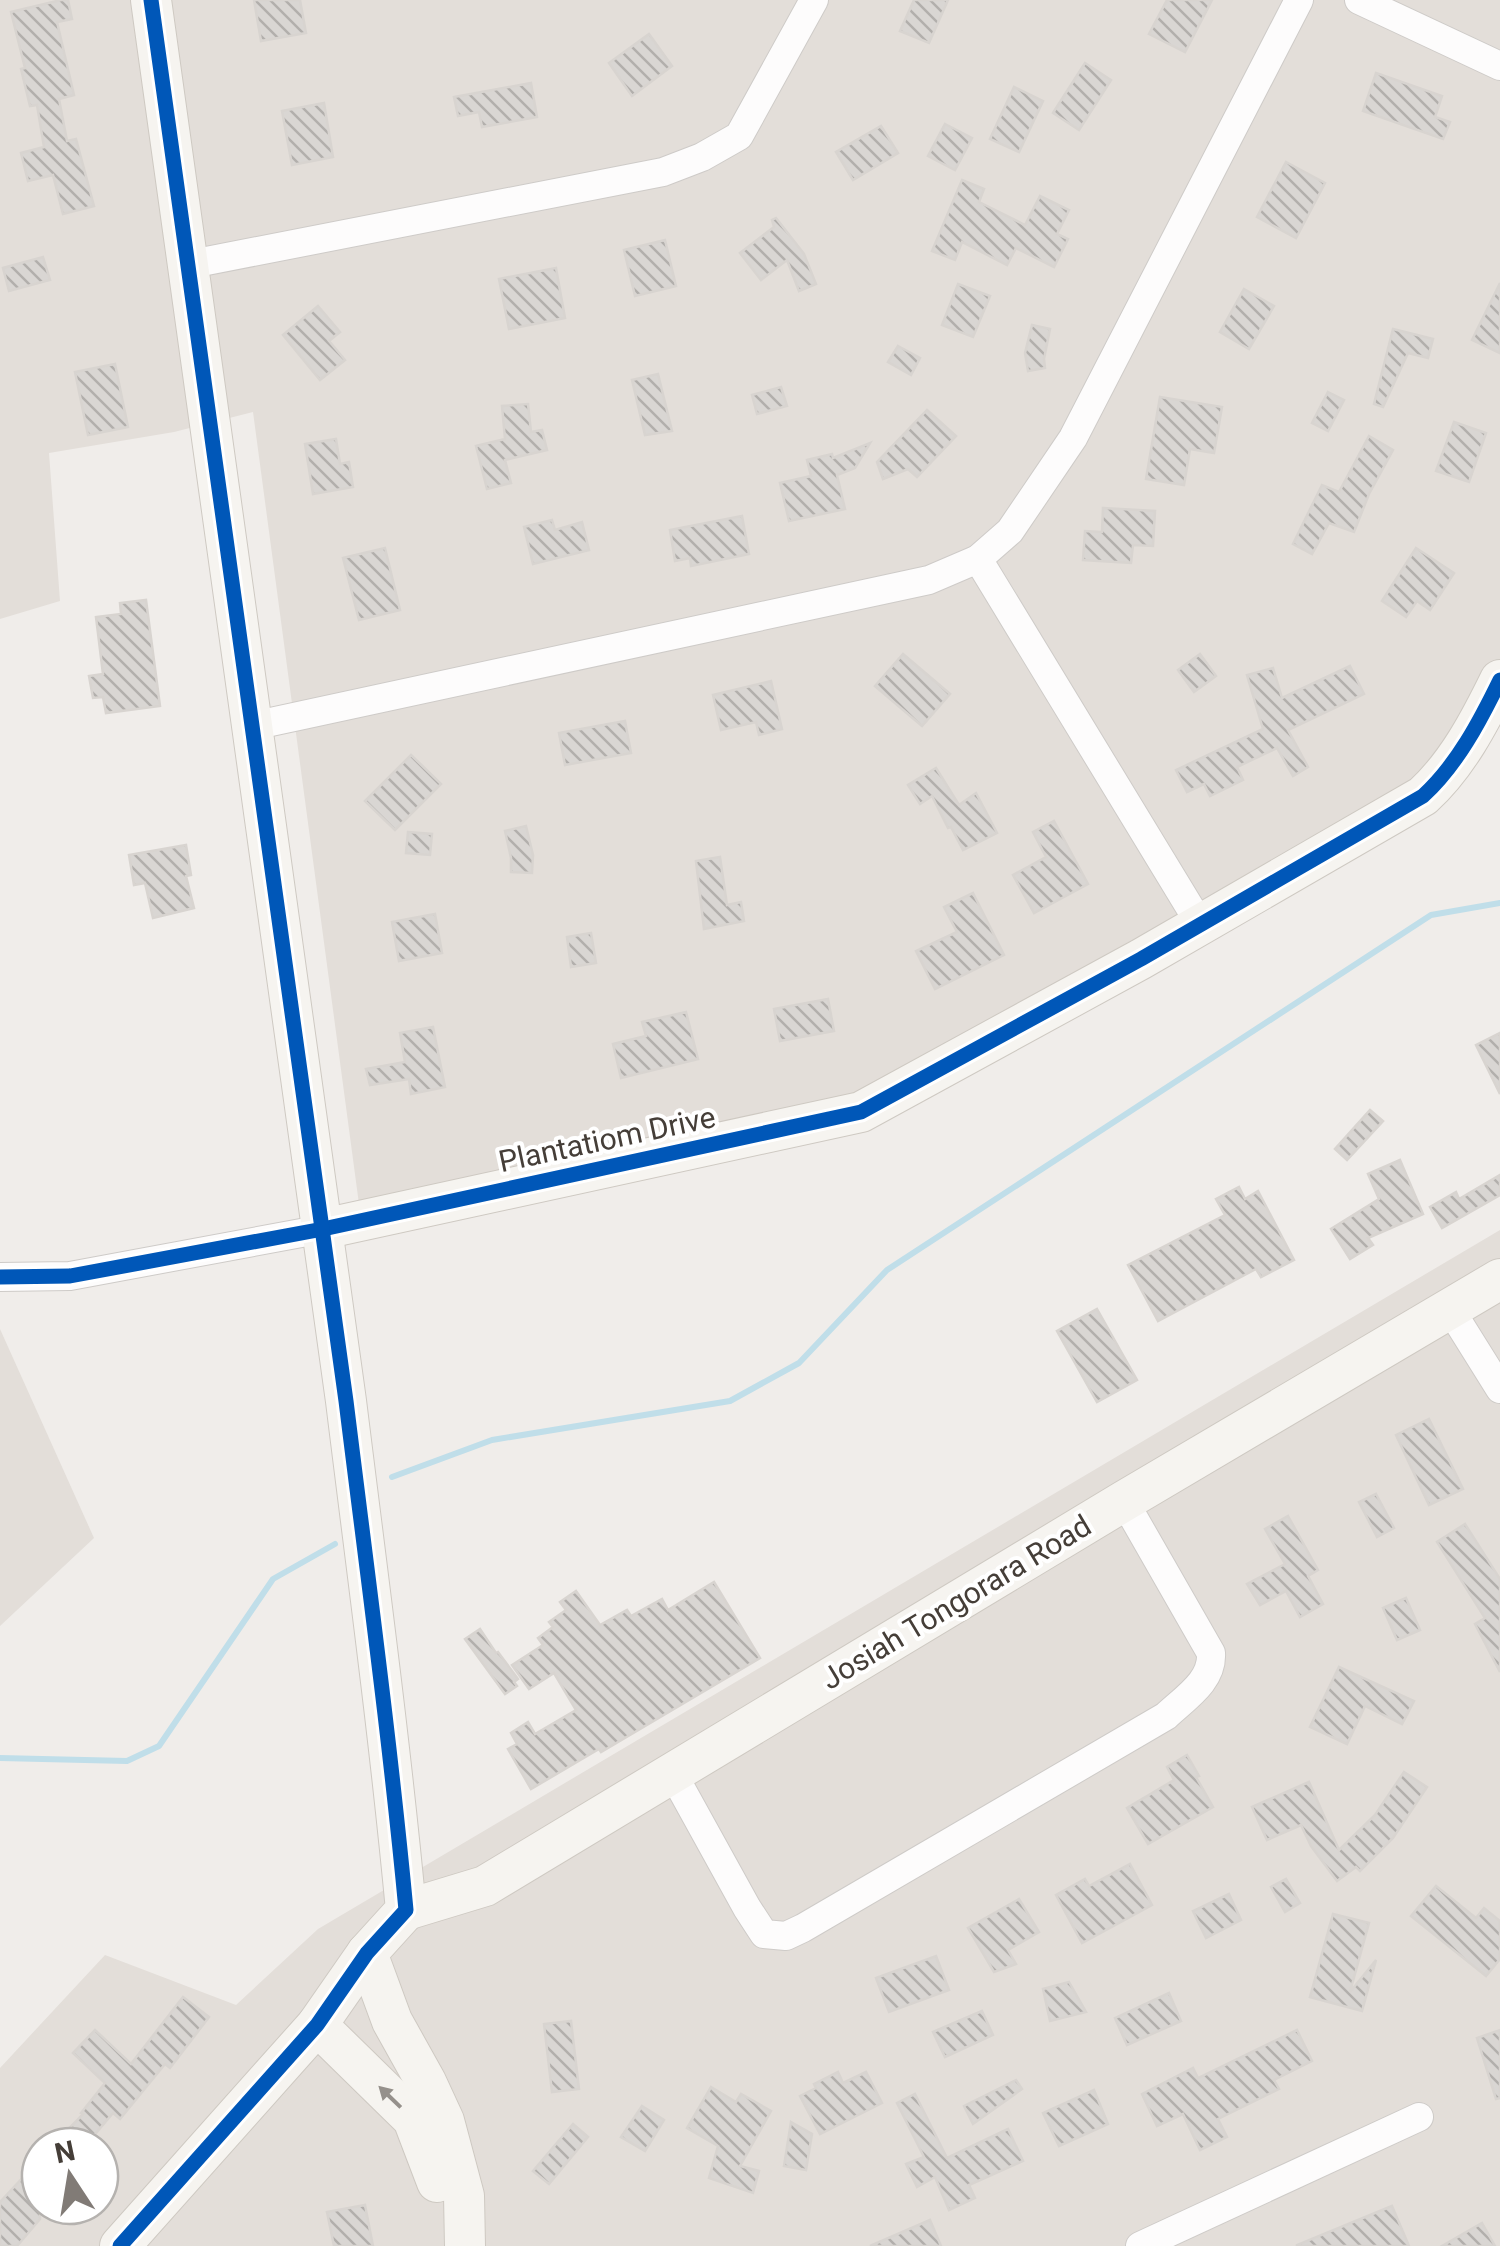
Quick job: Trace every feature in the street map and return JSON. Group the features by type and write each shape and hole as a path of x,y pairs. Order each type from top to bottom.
{"street":[{"path":"120,2246 317,2025 367,1953 406,1910 391,1754 324,1229 151,0"},
{"path":"186,265 663,172 702,157 739,136 814,0"},
{"path":"252,726 929,580 978,559 1010,531 1073,438 1300,0"},
{"path":"1359,0 1500,66"},
{"path":"978,559 1200,924"},
{"name":"Plantatiom Drive","path":"324,1229 861,1112 1141,959 1422,796 1454,760 1500,680"},
{"path":"0,1277 70,1276 324,1229"},
{"name":"Josiah Tongorara Road","path":"406,1910 485,1886 1500,1279"},
{"path":"1450,1309 1500,1389"},
{"path":"673,1774 764,1934 786,1936 1166,1716 1206,1676 1212,1666 1211,1653 1124,1501"},
{"path":"367,1953 392,2021 444,2120 464,2196 462,2246"},
{"path":"317,2025 372,2042 426,2082"},
{"path":"317,2025 413,2119 462,2246"},
{"path":"1140,2246 1419,2117"}],"shaded area":[{"path":"0,0 1500,0 1500,659 1439,782 903,1088 361,1219 253,412 174,432 49,453 60,601 0,619"},
{"path":"1500,1230 1500,2246 0,2246 0,2068 105,1955 236,2005 318,1929"},
{"path":"0,1329 94,1538 0,1626"}],"building":[{"path":"68,0 72,19 57,22 74,95 59,99 67,141 76,139 94,206 63,214 53,175 28,181 21,153 44,147 37,105 30,106 11,12"},
{"path":"254,0 300,0 306,33 261,41"},
{"path":"914,0 948,0 929,43 900,31"},
{"path":"1167,0 1212,0 1185,52 1149,34"},
{"path":"649,34 672,66 632,96 609,63"},
{"path":"1085,63 1111,80 1079,130 1053,113"},
{"path":"1376,73 1442,96 1435,117 1450,122 1443,139 1363,111"},
{"path":"531,83 537,117 482,127 479,112 458,116 454,97"},
{"path":"1014,87 1043,101 1019,152 990,139"},
{"path":"324,103 333,157 292,165 282,111"},
{"path":"945,124 972,138 955,170 928,156"},
{"path":"881,126 898,153 853,180 836,152"},
{"path":"1286,162 1325,183 1296,238 1257,217"},
{"path":"962,180 984,189 979,202 1025,225 1040,196 1069,210 1057,234 1068,239 1054,267 1016,248 1007,265 962,242 955,260 932,251"},
{"path":"776,218 804,254 816,284 799,291 787,260 761,280 740,253 774,227 772,220"},
{"path":"665,240 676,286 635,296 624,250"},
{"path":"43,257 50,280 9,291 3,268"},
{"path":"556,268 565,318 509,329 499,279"},
{"path":"1500,283 1500,353 1472,340"},
{"path":"958,284 990,296 973,337 942,325"},
{"path":"1244,289 1274,306 1249,349 1220,332"},
{"path":"318,306 340,332 329,341 345,360 320,380 283,335"},
{"path":"1032,325 1050,329 1045,368 1028,371 1025,353"},
{"path":"1393,329 1433,339 1428,358 1408,353 1383,407 1374,404"},
{"path":"898,346 920,358 911,375 888,362"},
{"path":"115,364 128,427 88,435 75,372"},
{"path":"658,374 672,431 645,435 632,380"},
{"path":"781,387 787,406 757,414 752,395"},
{"path":"1328,392 1344,400 1328,431 1312,423"},
{"path":"1160,397 1222,407 1214,453 1190,449 1184,485 1146,479"},
{"path":"528,404 531,432 542,430 547,450 505,460 511,483 487,489 476,446 505,439 502,406"},
{"path":"927,410 956,436 917,477 908,469 883,479 877,462"},
{"path":"1454,422 1486,433 1469,482 1436,471"},
{"path":"1369,436 1393,450 1354,532 1329,523 1312,554 1293,544 1322,485 1339,492"},
{"path":"336,439 340,464 349,462 353,487 313,494 305,444"},
{"path":"870,443 855,468 837,475 845,509 789,521 780,483 811,476 807,460 832,454 833,458"},
{"path":"1103,508 1155,511 1153,546 1133,545 1131,563 1083,560 1085,531 1102,532"},
{"path":"742,516 749,554 691,566 690,558 675,561 670,530"},
{"path":"552,520 555,530 582,522 589,550 533,564 524,527"},
{"path":"385,548 400,610 359,620 343,558"},
{"path":"1416,548 1454,573 1430,610 1417,601 1406,617 1382,601"},
{"path":"146,600 160,706 106,713 103,697 93,698 89,676 103,674 96,617 121,614 120,603"},
{"path":"903,654 950,694 922,726 875,686"},
{"path":"1200,654 1216,676 1194,692 1178,670"},
{"path":"1350,666 1364,694 1288,730 1308,767 1293,776 1277,748 1237,767 1243,780 1210,796 1204,784 1187,792 1176,770 1263,729 1247,675 1273,668 1282,698"},
{"path":"771,681 782,729 759,735 756,722 721,730 713,695"},
{"path":"625,721 631,753 565,765 559,733"},
{"path":"411,755 441,784 395,830 365,801"},
{"path":"936,768 959,805 976,793 997,833 963,850 932,796 920,804 908,785"},
{"path":"1054,821 1088,884 1034,913 1013,875 1046,857 1033,832"},
{"path":"526,826 533,855 532,873 511,872 505,831"},
{"path":"408,832 432,834 430,855 406,853"},
{"path":"186,845 191,875 186,876 194,908 153,918 145,883 134,885 129,855"},
{"path":"720,857 727,905 741,902 744,921 704,929 696,861"},
{"path":"973,893 1004,955 935,989 916,951 957,932 944,907"},
{"path":"435,914 442,953 399,961 392,922"},
{"path":"591,933 596,963 571,967 567,937"},
{"path":"828,999 834,1031 780,1041 774,1009"},
{"path":"686,1012 698,1059 621,1078 613,1044 646,1036 642,1022"},
{"path":"433,1027 445,1087 411,1094 409,1079 370,1085 366,1069 405,1062 400,1033"},
{"path":"1500,1033 1500,1094 1476,1045"},
{"path":"1370,1110 1383,1121 1347,1160 1335,1149"},
{"path":"1400,1160 1423,1214 1368,1238 1373,1245 1350,1259 1331,1229 1379,1199 1368,1174"},
{"path":"1500,1175 1500,1195 1442,1228 1430,1207 1456,1192 1459,1199"},
{"path":"1239,1187 1245,1199 1258,1191 1294,1260 1261,1277 1256,1269 1158,1321 1128,1265 1225,1215 1216,1199"},
{"path":"1097,1309 1137,1380 1097,1402 1057,1331"},
{"path":"1429,1419 1463,1489 1429,1505 1396,1435"},
{"path":"1376,1494 1394,1528 1377,1537 1359,1502"},
{"path":"1288,1516 1318,1570 1308,1576 1323,1604 1300,1617 1286,1591 1260,1605 1247,1584 1285,1564 1265,1529"},
{"path":"1465,1524 1500,1579 1500,1672 1475,1624 1485,1618 1437,1542"},
{"path":"714,1582 760,1658 531,1789 508,1749 517,1744 511,1733 528,1722 535,1734 576,1710 554,1673 529,1689 512,1665 543,1645 538,1638 553,1627 549,1622 566,1610 560,1602 576,1591 600,1625 627,1610 631,1616 662,1599 668,1610"},
{"path":"1406,1598 1420,1630 1397,1640 1383,1608"},
{"path":"480,1629 518,1679 514,1682 517,1686 505,1694 465,1639"},
{"path":"1339,1667 1414,1701 1402,1724 1365,1706 1347,1744 1310,1727"},
{"path":"1187,1755 1213,1807 1148,1844 1127,1808 1174,1780 1167,1767"},
{"path":"1404,1772 1427,1787 1393,1838 1360,1871 1356,1867 1337,1881 1301,1825 1267,1840 1252,1807 1309,1782 1339,1850 1375,1815"},
{"path":"1130,1864 1152,1905 1082,1943 1056,1895 1085,1879 1089,1886"},
{"path":"1286,1879 1300,1903 1285,1912 1271,1887"},
{"path":"1436,1886 1476,1918 1484,1908 1500,1921 1500,1959 1486,1976 1411,1916"},
{"path":"1229,1894 1241,1920 1206,1938 1193,1911"},
{"path":"1019,1899 1039,1932 1008,1950 1016,1964 994,1972 968,1928"},
{"path":"1333,1914 1369,1923 1350,1992 1376,1960 1362,2011 1310,1997"},
{"path":"936,1956 949,1990 889,2012 876,1978"},
{"path":"1069,1982 1086,2012 1050,2021 1043,1989"},
{"path":"1169,1993 1181,2021 1127,2045 1115,2018"},
{"path":"183,1997 209,2017 170,2068 165,2064 120,2119 113,2113 102,2126 71,2126 105,2083 73,2053 95,2030 131,2064"},
{"path":"982,2011 993,2035 945,2057 933,2032"},
{"path":"571,2021 579,2089 552,2092 544,2024"},
{"path":"1297,2030 1312,2061 1274,2080 1279,2089 1218,2119 1227,2137 1200,2150 1183,2114 1157,2126 1142,2094 1193,2068 1198,2078"},
{"path":"1500,2030 1500,2098 1496,2099 1477,2038"},
{"path":"838,2072 843,2083 866,2072 882,2103 820,2134 800,2096"},
{"path":"1016,2080 1022,2089 973,2124 964,2106"},
{"path":"711,2087 736,2102 741,2094 771,2111 740,2166 759,2171 753,2193 709,2178 718,2146 687,2128"},
{"path":"1094,2090 1108,2124 1059,2146 1043,2113"},
{"path":"915,2094 947,2158 1008,2129 1023,2161 969,2185 975,2198 949,2210 935,2177 917,2187 906,2164 924,2157 897,2103"},
{"path":"642,2106 664,2120 645,2151 621,2137"},
{"path":"791,2122 812,2134 806,2170 784,2166"},
{"path":"573,2124 588,2137 549,2184 533,2171"},
{"path":"20,2180 20,2226 34,2226 17,2246 0,2246 0,2202"},
{"path":"365,2205 373,2246 334,2246 327,2212"},
{"path":"1392,2206 1409,2246 1297,2246 1297,2245"},
{"path":"930,2220 941,2246 870,2246"},
{"path":"1482,2223 1495,2246 1442,2246"}],"waterway":[{"path":"392,1477 492,1440 730,1401 799,1363 887,1270 1431,915 1500,903"},
{"path":"0,1758 127,1761 159,1746 273,1579 335,1544"}],"cycle path":[{"path":"120,2246 317,2025 367,1953 406,1910 323,1226 151,0"},
{"path":"0,1277 70,1276 323,1229 861,1112 1141,959 1423,796 1457,756 1500,680"}]}
